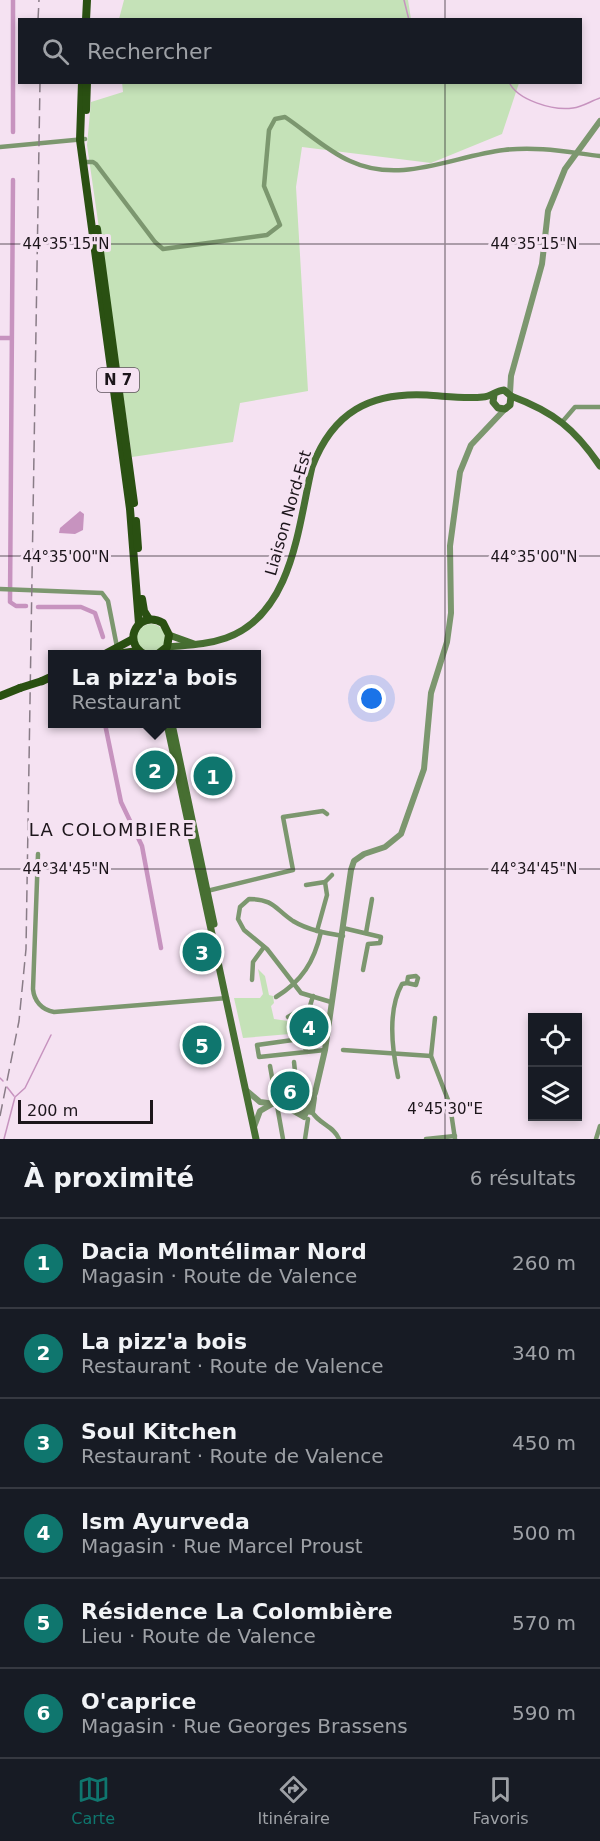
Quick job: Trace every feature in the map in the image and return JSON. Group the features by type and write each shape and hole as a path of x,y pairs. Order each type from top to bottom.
{"main road":[{"path":"86,18 87,0"},
{"path":"91,18 93,0"},
{"name":"N 7","path":"82,84 85,162 130,509 139,624"},
{"name":"N 7","path":"83,139 87,84"},
{"name":"N 7","path":"85,162 132,488 142,598 144,611 149,619"},
{"path":"494,405 494,395 501,390 563,421 583,441 600,466"},
{"name":"Liaison Nord-Est","path":"172,650 236,634 264,612 276,596 285,577 312,467 319,450 333,429 349,413 385,396 401,394 474,398 494,395"},
{"path":"511,395 508,407 531,405"},
{"name":"Liaison Nord-Est","path":"474,398 508,407"},
{"path":"119,650 133,639 139,624 149,619 163,623 169,635 196,645"},
{"path":"163,650 169,635"},
{"path":"133,639 139,650"},
{"path":"0,696 48,678"},
{"path":"168,728 256,1139"},
{"path":"173,728 207,891 222,977"}],"street":[{"path":"85,162 96,164 155,242 163,249 267,235 277,230 280,225 264,186 269,130 275,119 285,117 351,162 397,170 424,168 511,149 551,149 600,156"},
{"path":"511,395 511,376 542,264 548,211 565,169 600,122"},
{"path":"0,147 83,139"},
{"path":"501,390 511,376"},
{"path":"492,425 494,405"},
{"path":"305,1139 306,1118 315,1093 325,1050 354,861 364,854 395,841 401,834 424,770 431,693 447,642 451,613 450,546 460,472 471,445 508,407"},
{"path":"563,421 575,407 600,407"},
{"path":"2,589 102,593 108,601 117,650"},
{"path":"207,891 293,870 283,817 323,811 327,814"},
{"path":"38,854 33,989 34,997 46,1010 227,998"},
{"path":"306,885 325,882 332,874"},
{"path":"276,997 294,986 306,971 316,952 327,895 325,882"},
{"path":"363,970 372,898"},
{"path":"331,1002 301,993 294,986 264,946 244,930 238,919 240,907 249,899 264,899 278,907 292,920 319,932 368,933 381,937 380,942 368,944"},
{"path":"252,980 253,962 264,946"},
{"path":"398,1077 393,1053 393,1024 399,990 402,984 407,983 411,975 418,978"},
{"path":"288,1017 294,1013 307,1016 313,996"},
{"path":"426,1139 455,1137 450,1105 431,1056 435,1018"},
{"path":"306,1051 304,1040 300,1039 257,1045 259,1057 325,1050"},
{"path":"343,1050 431,1056"},
{"path":"275,1084 296,1081 294,1062"},
{"path":"270,1066 283,1139"},
{"path":"247,1090 260,1102 309,1111 333,1130 339,1139"},
{"path":"250,1108 260,1102"},
{"path":"250,1108 260,1111 275,1104"},
{"path":"288,1107 306,1118 323,1124"},
{"path":"254,1129 260,1111"},
{"path":"307,1129 315,1122"},
{"path":"596,1139 600,1126"}],"green space":[{"path":"124,0 408,0 411,18 119,18"},
{"path":"122,84 519,84 502,134 431,163 302,147 296,187 308,391 240,403 233,442 132,457 87,145 91,102 123,92"},
{"path":"146,625 156,625 164,633 164,643 158,650 144,650 138,643 138,633"},
{"path":"258,969 265,976 269,995 273,996 274,1003 271,1006 274,1019 288,1021 290,1034 243,1038 234,998 260,998 263,994"}],"shaded area":[{"path":"80,511 84,514 83,530 75,534 59,533 60,528"}],"waterway":[{"path":"13,0 13,132"},
{"path":"404,0 408,18"},
{"path":"510,84 527,99 556,108 576,107 600,98"},
{"path":"13,180 10,602 16,606 26,606"},
{"path":"0,338 11,338"},
{"path":"38,607 81,607 95,613 103,637"},
{"path":"106,728 121,802 142,846 161,948"},
{"path":"4,1139 15,1097 25,1088 51,1035"},
{"path":"0,1078 3,1081"},
{"path":"7,1087 14,1096"}],"railway":[{"path":"38,18 39,0"},
{"path":"0,1116 19,1021 26,949 40,84"}],"place":[{"name":"La pizz'a bois","path":"155,770"},
{"name":"Dacia Montélimar Nord","path":"213,776"},
{"name":"Soul Kitchen","path":"202,952"},
{"name":"Ism Ayurveda","path":"309,1027"},
{"name":"Résidence La Colombière","path":"202,1045"},
{"name":"O'caprice","path":"290,1091"}],"district":[{"name":"LA COLOMBIERE","path":"112,829"}]}
